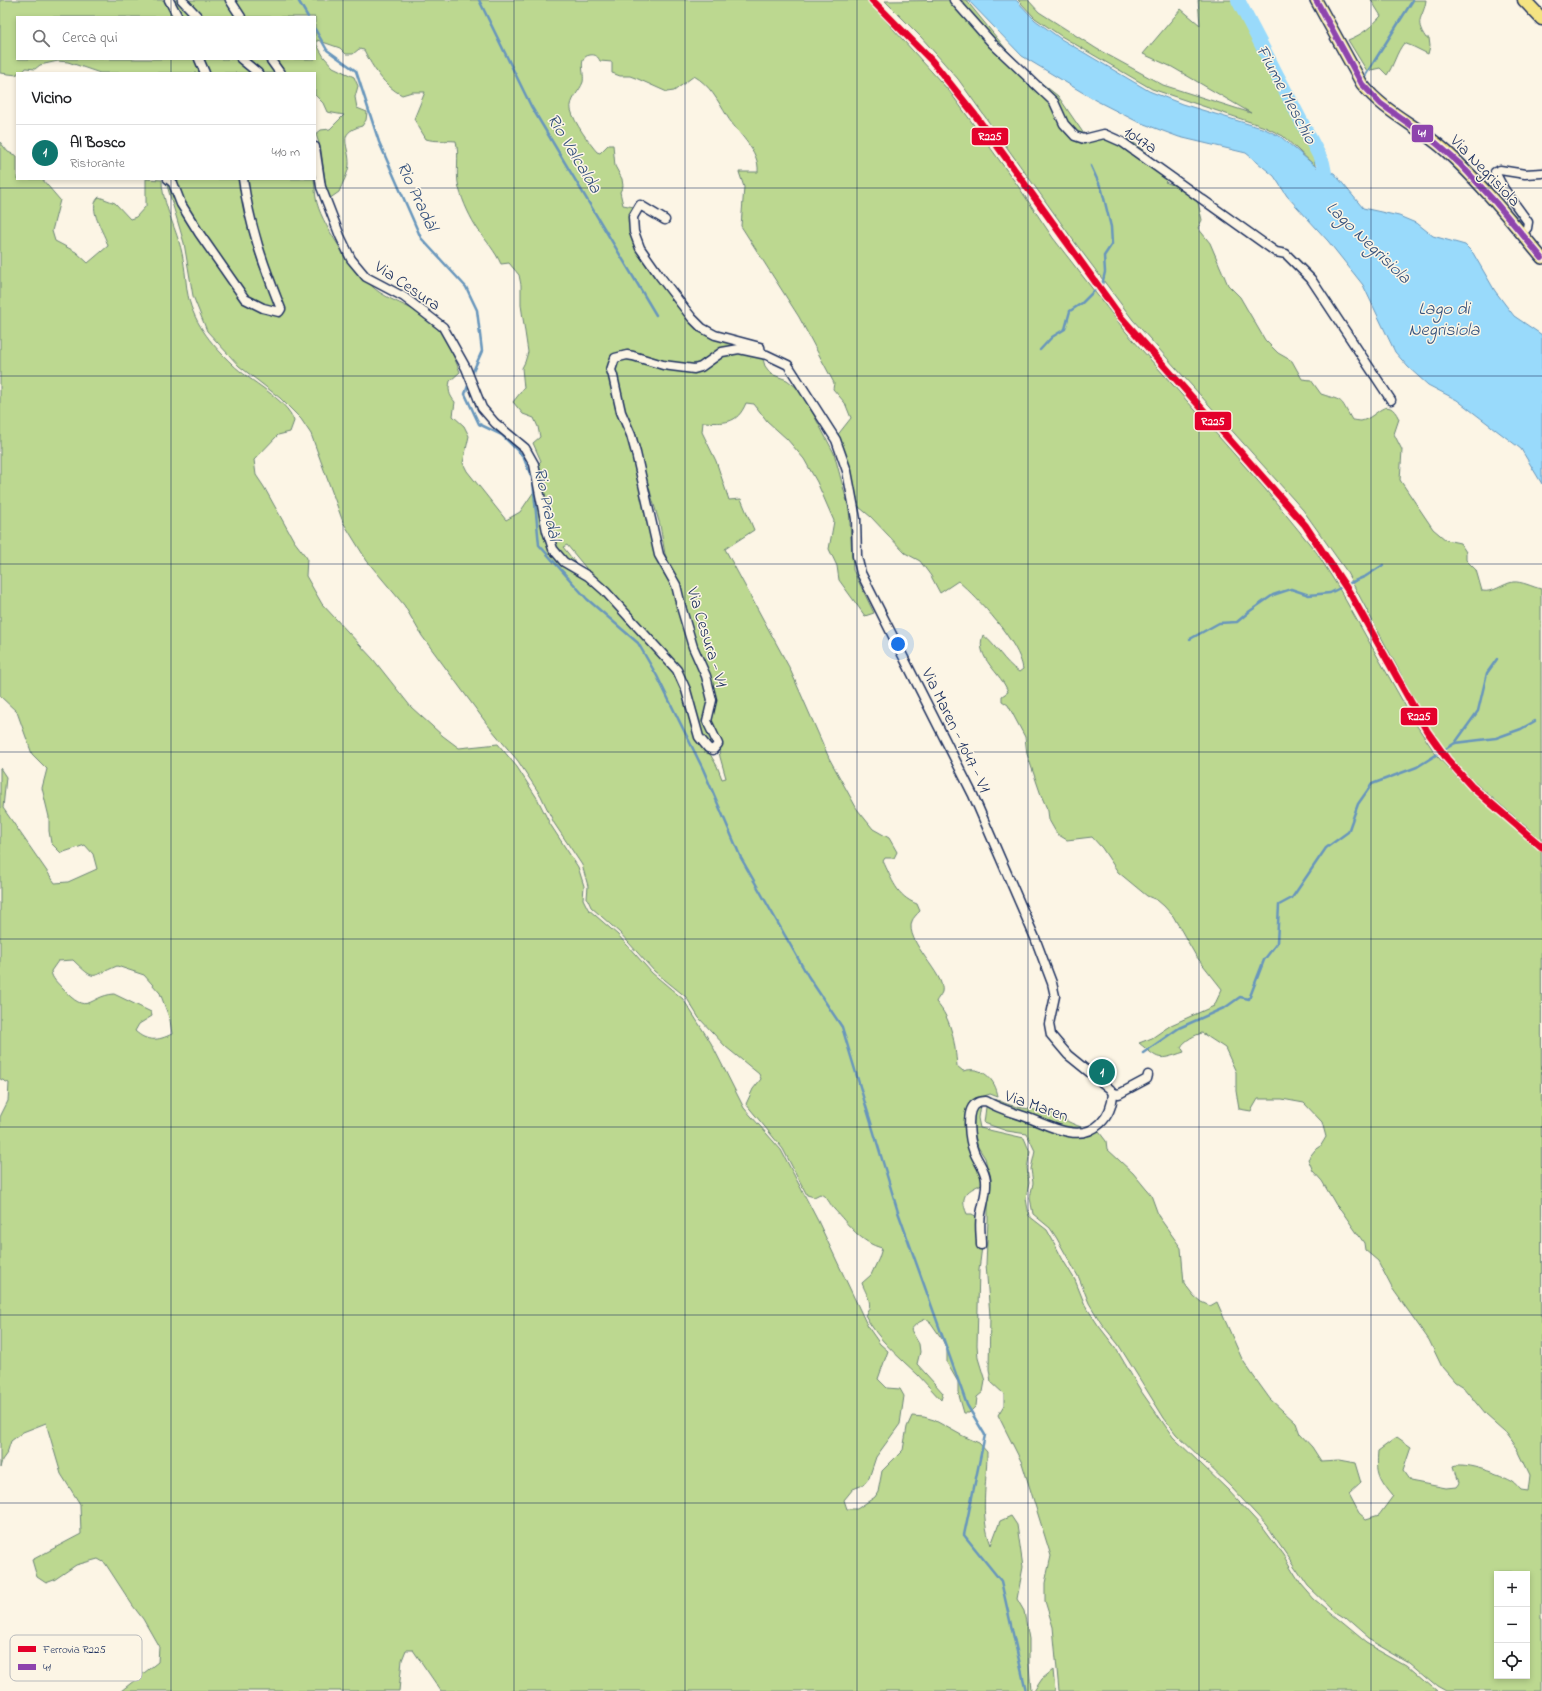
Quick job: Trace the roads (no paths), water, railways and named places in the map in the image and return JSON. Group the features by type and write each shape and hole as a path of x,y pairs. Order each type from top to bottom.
{"highway":[{"path":"1524,0 1542,19"}],"main road":[{"name":"Via Negrisiola","path":"1316,0 1362,84 1370,94 1399,118 1446,151 1486,191 1542,258"}],"street":[{"path":"169,0 177,16"},
{"path":"182,0 197,16"},
{"path":"230,0 240,16"},
{"name":"1047a","path":"954,0 993,44 1054,102 1064,124 1075,136 1084,139 1104,134 1122,142 1276,252 1286,254 1311,279 1391,400"},
{"path":"199,60 205,72"},
{"path":"243,60 257,72"},
{"path":"271,60 279,72"},
{"name":"Via Cesura","path":"316,154 321,187 340,236 351,259 366,277 404,297 443,326 454,343 471,381"},
{"path":"1522,234 1527,228 1528,222 1504,189 1495,172 1500,170 1525,174 1542,173"},
{"path":"169,180 173,183 181,204 199,233 245,299 263,308 279,312 281,309 259,252 248,213 243,180"},
{"path":"665,220 640,206 633,217 634,232 648,261 699,325 715,336 760,347 760,353"},
{"name":"Via Cesura - V1","path":"471,381 482,408 495,423 525,448 534,464 547,531 553,549 558,557 588,576 606,592 677,670 686,690 699,737 708,748 713,750 718,744 707,722 712,693 694,647 682,610 676,585 659,555 636,453 631,435 621,412 611,370 615,358 627,355 647,359 663,365 694,369 701,367 713,357 729,350 745,349 760,353"},
{"name":"Via Maren - 1047 - V1","path":"760,353 779,359 788,365 836,440 847,471 856,519 857,556 861,573 973,795 1035,938 1052,983 1054,996 1049,1024 1051,1035 1068,1055 1113,1093"},
{"path":"1113,1093 1119,1094 1147,1079 1148,1075"},
{"name":"Via Maren","path":"981,1245 981,1214 985,1201 986,1181 983,1167 974,1152 968,1124 970,1113 977,1102 986,1101 996,1107 1045,1124 1070,1132 1081,1132 1096,1128 1106,1118 1113,1093"}],"water":[{"name":"Lago di Negrisiola","path":"968,0 1016,0 1035,20 1061,39 1149,91 1182,104 1265,129 1281,137 1321,171 1334,173 1363,208 1399,216 1418,224 1433,236 1465,245 1473,253 1495,291 1514,316 1542,335 1542,484 1521,449 1457,400 1428,385 1408,367 1395,352 1363,285 1328,241 1287,196 1274,176 1246,153 1179,137 1136,121 1095,100 1022,56"}],"waterway":[{"name":"Rio Pradàl","path":"298,0 307,16"},
{"name":"Rio Valcalda","path":"479,0 531,106 656,315"},
{"name":"Fiume Meschio","path":"1238,0 1323,163 1325,173 1314,185"},
{"path":"1363,79 1413,0"},
{"name":"Rio Pradàl","path":"316,31 327,50 356,71 379,142 421,238 466,287 477,310 482,351 471,376"},
{"path":"1091,166 1102,190 1111,227 1112,244 1104,256 1105,272 1102,285"},
{"path":"1040,350 1052,337 1065,329 1070,311 1082,303 1096,289"},
{"path":"469,383 465,394 479,424 502,435 523,456 533,481 539,545 587,599 638,643 657,676 703,769 741,858 808,976 842,1027 898,1212 967,1405 985,1435 964,1535 1001,1581 1026,1691"},
{"path":"1350,583 1366,576 1383,565"},
{"path":"1190,639 1219,623 1237,622 1273,595 1291,589 1309,595 1330,593 1340,588"},
{"path":"1455,743 1478,711 1487,673 1497,659"},
{"path":"1143,1053 1179,1028 1226,1007 1240,997 1249,999 1264,960 1277,943 1279,905 1292,898 1326,848 1348,832 1358,804 1372,784 1417,767 1455,743 1496,738 1521,729 1535,721"}],"rail line":[{"name":"R225","path":"872,0 932,61 975,115 1120,316 1305,525 1351,595 1427,731 1447,759 1472,787 1542,847"}],"place":[{"name":"Al Bosco","path":"1102,1072"}],"water label":[{"name":"Lago Negrisiola","path":"1369,242"}]}
